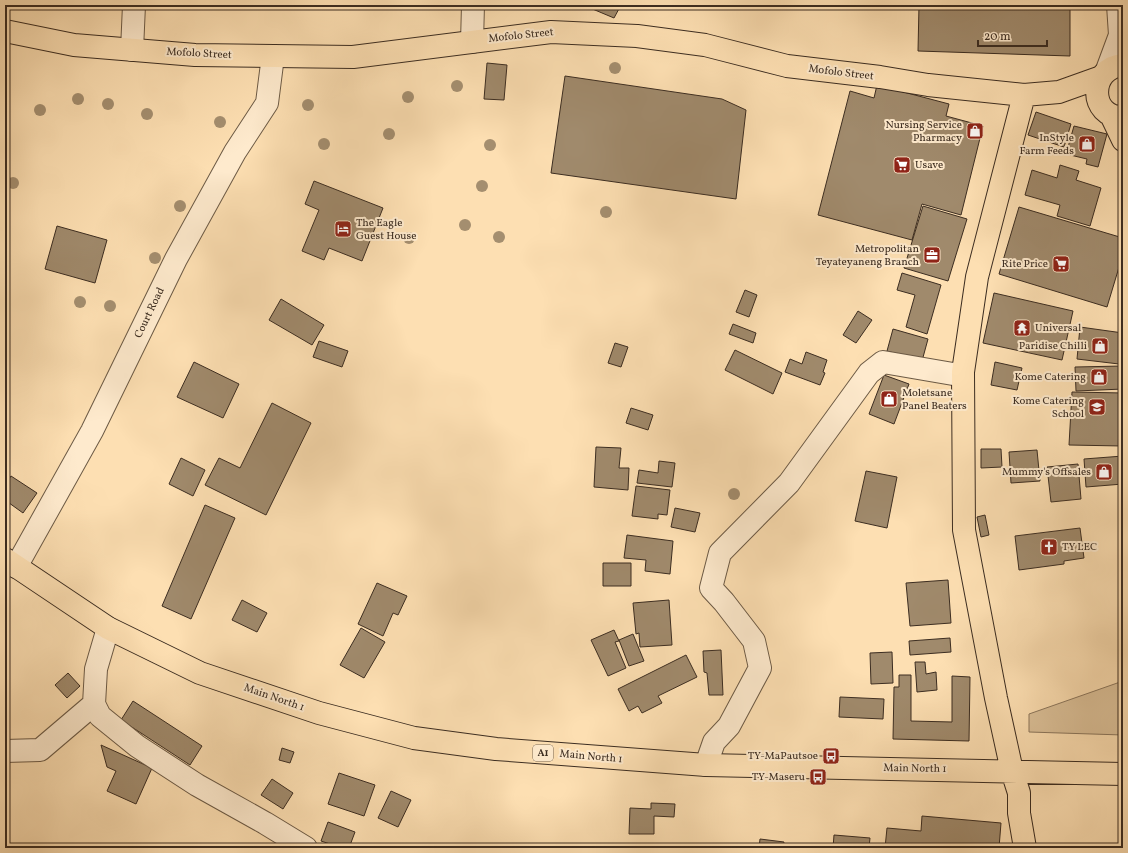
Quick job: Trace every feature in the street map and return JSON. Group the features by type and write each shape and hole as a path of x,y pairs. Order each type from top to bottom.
{"main road":[{"name":"Mofolo Street","path":"5,31 74,45 195,55 353,57 551,32 637,36 705,45 787,66 928,85 1024,95 1059,92 1110,71"},
{"path":"1110,71 1098,84 1096,92 1098,99 1112,113 1123,140"},
{"name":"Mofolo Street","path":"1059,92 1112,113"},
{"path":"1024,95 978,277 963,372 964,530 996,698 1012,771 1019,793 1019,813 1025,848"},
{"name":"Main North 1","path":"10,563 108,628 200,673 319,713 414,738 496,749 706,765 1123,774"}],"street":[{"path":"132,50 134,5"},
{"path":"472,42 473,5"},
{"path":"1110,71 1122,38 1118,5"},
{"name":"Court Road","path":"10,563 92,431 176,259 235,152 267,103 273,56"},
{"path":"706,765 714,742 729,726 760,668 754,641 711,588 720,553 789,483 869,373 883,362 953,374 963,372"},
{"path":"108,628 96,670 94,704 100,716 136,746 198,785 306,848"},
{"path":"5,751 40,750 94,704"}],"shaded area":[{"path":"1123,681 1123,735 1029,732 1029,714"}],"building":[{"path":"583,5 621,5 614,18"},
{"path":"646,5 677,5 677,8"},
{"path":"919,5 1070,5 1070,56 918,51"},
{"path":"487,63 507,65 504,100 484,99"},
{"path":"565,76 722,99 746,110 736,199 551,173"},
{"name":"Usave","path":"877,85 949,104 946,116 983,126 961,215 922,204 912,240 818,215 850,91 874,98"},
{"path":"1036,112 1071,124 1064,147 1028,135"},
{"name":"InStyle Farm Feeds","path":"1074,126 1107,134 1098,167 1086,164 1087,159 1066,154"},
{"path":"1060,165 1079,171 1076,180 1101,188 1090,226 1057,216 1060,205 1025,195 1032,170 1057,178"},
{"name":"The Eagle Guest House","path":"314,181 383,208 362,261 329,248 324,260 302,251 319,210 305,204"},
{"name":"Metropolitan Teyateyaneng Branch","path":"923,206 967,219 948,281 904,268"},
{"name":"Rite Price","path":"1019,207 1123,238 1123,254 1107,307 999,274"},
{"path":"57,226 107,240 95,283 45,269"},
{"path":"902,273 941,285 927,334 906,327 915,295 897,290"},
{"path":"745,290 757,295 749,317 736,312"},
{"path":"994,293 1073,311 1062,360 983,343"},
{"path":"281,299 324,325 312,345 269,320"},
{"path":"858,311 872,320 856,343 843,335"},
{"path":"733,324 756,333 753,343 729,334"},
{"name":"Paridise Chilli","path":"1080,327 1123,333 1119,364 1077,359"},
{"path":"893,329 928,339 922,361 887,351"},
{"path":"319,341 348,351 342,367 313,357"},
{"path":"615,343 628,347 621,367 608,363"},
{"path":"735,350 782,373 773,394 725,370"},
{"path":"806,352 827,360 823,372 825,373 820,385 785,372 790,359 802,364"},
{"path":"194,362 239,384 223,418 177,397"},
{"path":"995,362 1022,368 1017,390 991,385"},
{"name":"Kome Catering","path":"1122,366 1123,389 1076,391 1075,367"},
{"name":"Moletsane Panel Beaters","path":"884,375 909,384 894,424 869,414"},
{"name":"Kome Catering School","path":"1072,392 1123,393 1122,446 1069,445"},
{"path":"272,403 311,423 266,515 205,485 219,458 240,468"},
{"path":"631,408 653,415 648,430 626,423"},
{"path":"596,447 621,448 619,468 629,468 628,490 594,487"},
{"path":"981,449 1001,449 1002,467 981,468"},
{"path":"1037,450 1040,481 1011,483 1009,452"},
{"name":"Mummy's Offsales","path":"1123,456 1123,484 1086,487 1084,459"},
{"path":"181,458 205,470 193,496 169,484"},
{"path":"659,461 675,463 672,487 637,483 639,470 658,473"},
{"path":"1078,464 1081,499 1051,502 1047,467"},
{"path":"866,471 897,477 887,528 855,521"},
{"path":"11,476 37,493 23,513 5,500 5,485"},
{"path":"636,486 670,490 667,515 658,514 658,519 632,516"},
{"path":"205,505 235,518 191,619 162,606"},
{"path":"675,508 700,513 695,532 671,527"},
{"path":"985,515 989,535 981,537 977,517"},
{"name":"TY LEC","path":"1080,528 1084,558 1064,561 1064,564 1019,570 1015,536"},
{"path":"627,535 673,541 670,574 645,571 646,560 624,558"},
{"path":"603,563 631,563 631,586 603,586"},
{"path":"948,580 951,623 910,626 906,583"},
{"path":"377,583 407,596 398,615 393,613 383,636 358,624"},
{"path":"242,600 267,613 257,632 232,620"},
{"path":"669,600 672,645 640,647 639,633 636,634 633,603"},
{"path":"361,628 385,642 364,678 340,665"},
{"path":"614,630 619,641 615,642 626,668 608,676 591,640"},
{"path":"633,634 644,661 629,666 619,640"},
{"path":"950,638 951,652 910,655 909,641"},
{"path":"721,650 723,695 709,695 707,673 704,672 703,651"},
{"path":"892,652 893,683 871,684 870,653"},
{"path":"686,655 697,677 658,696 662,703 642,713 638,706 629,711 618,689"},
{"path":"915,662 925,662 926,674 936,672 937,690 917,692"},
{"path":"68,673 80,686 67,698 55,685"},
{"path":"899,675 911,675 911,721 952,722 952,676 970,677 969,741 893,739 894,687 899,687"},
{"path":"840,697 884,699 883,719 839,717"},
{"path":"133,701 202,746 190,765 121,720"},
{"path":"101,745 152,768 136,804 107,791 116,771 107,767"},
{"path":"282,748 294,752 290,763 279,760"},
{"path":"339,773 375,785 364,816 328,804"},
{"path":"272,779 293,793 283,809 261,795"},
{"path":"391,791 411,800 398,827 378,818"},
{"path":"651,803 675,804 674,817 654,816 654,834 629,834 630,808 651,809"},
{"path":"922,816 1001,823 999,848 885,848 887,828 921,831"},
{"path":"328,822 355,832 349,848 342,848 321,841"},
{"path":"834,835 870,838 869,848 833,848"},
{"path":"760,839 784,842 783,848 759,848"}],"place":[{"name":"Nursing Service Pharmacy","path":"975,131"},
{"name":"InStyle Farm Feeds","path":"1087,144"},
{"name":"Usave","path":"902,165"},
{"name":"The Eagle Guest House","path":"343,229"},
{"name":"Metropolitan Teyateyaneng Branch","path":"932,255"},
{"name":"Rite Price","path":"1061,264"},
{"name":"Universal","path":"1022,328"},
{"name":"Paridise Chilli","path":"1100,346"},
{"name":"Kome Catering","path":"1099,377"},
{"name":"Moletsane Panel Beaters","path":"889,399"},
{"name":"Kome Catering School","path":"1097,407"},
{"name":"Mummy's Offsales","path":"1104,472"},
{"name":"TY LEC","path":"1049,547"},
{"name":"TY-MaPautsoe","path":"831,756"},
{"name":"TY-Maseru","path":"818,777"}]}
